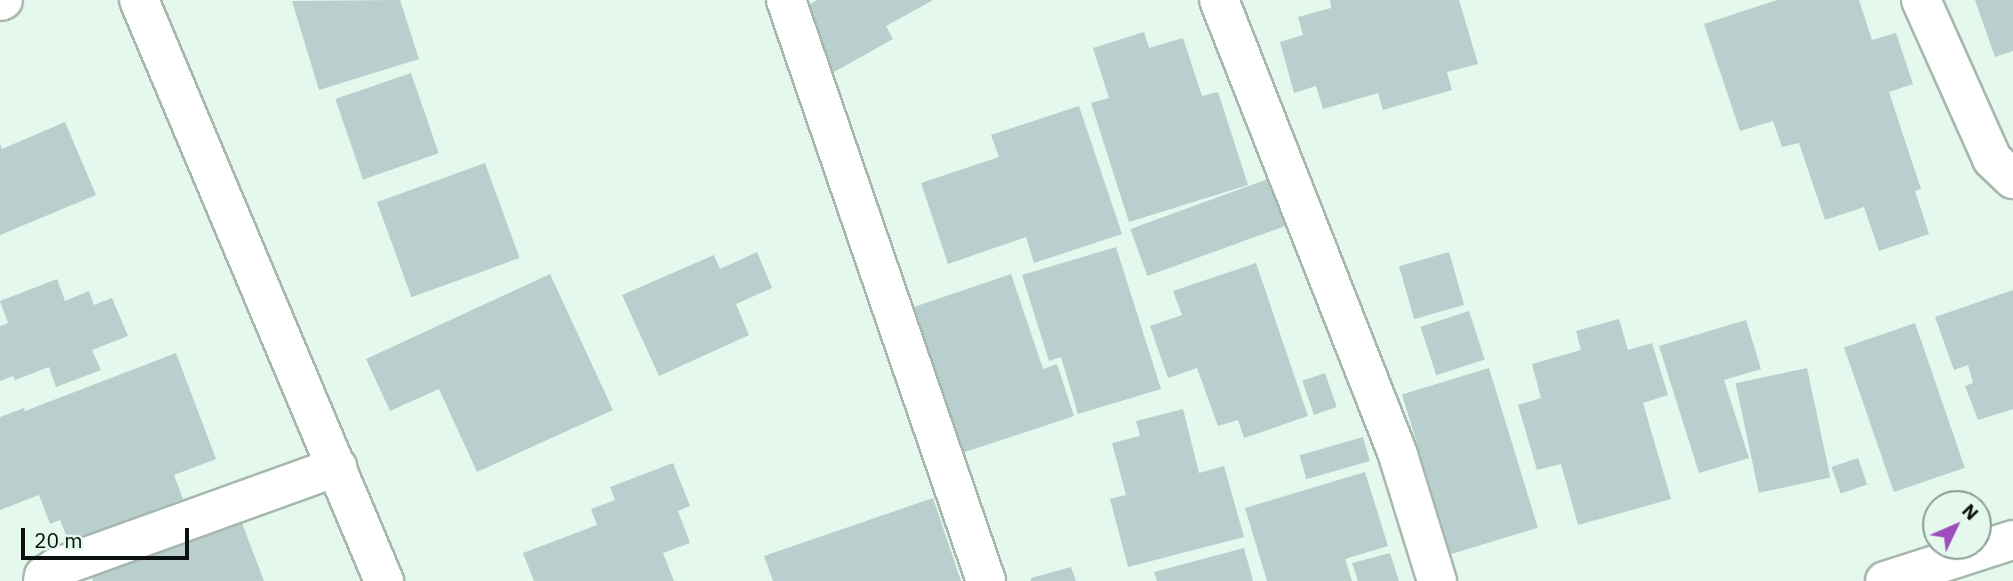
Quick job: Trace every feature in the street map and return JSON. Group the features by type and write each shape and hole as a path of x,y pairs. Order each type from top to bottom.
{"street":[{"path":"139,0 384,581"},
{"path":"786,0 986,581"},
{"path":"1219,0 1393,442 1437,581"},
{"path":"1922,0 1992,159 2013,179"},
{"path":"43,581 44,576 56,568 337,467"},
{"path":"1885,581 1931,575 2013,540"}],"building":[{"path":"400,0 419,59 319,90 292,1"},
{"path":"817,0 933,0 886,26 893,39 834,72 799,11"},
{"path":"1330,0 1459,0 1478,64 1447,72 1452,90 1383,110 1378,93 1323,109 1316,86 1294,93 1280,42 1303,35 1298,17 1331,8"},
{"path":"1777,0 1859,0 1872,40 1896,33 1913,84 1889,92 1921,189 1915,191 1929,234 1879,251 1864,207 1825,220 1799,143 1782,147 1773,121 1740,131 1704,24"},
{"path":"1975,0 2013,0 2013,51 1995,57"},
{"path":"1144,32 1149,48 1183,38 1202,96 1218,92 1248,185 1129,222 1091,103 1109,98 1093,48"},
{"path":"411,73 439,153 363,179 335,99"},
{"path":"1079,106 1122,234 1034,263 1026,237 948,264 921,183 999,157 991,135"},
{"path":"65,122 96,195 0,235 0,144 2,149"},
{"path":"485,163 520,258 411,297 377,202"},
{"path":"1276,176 1293,223 1147,276 1130,229"},
{"path":"1116,247 1161,389 1078,414 1061,357 1049,361 1022,275"},
{"path":"757,252 772,288 736,304 749,335 659,376 622,295 714,255 720,269"},
{"path":"1449,252 1464,305 1414,319 1399,266"},
{"path":"1256,263 1308,416 1244,438 1238,420 1218,426 1197,368 1168,378 1150,326 1182,315 1173,291"},
{"path":"550,274 613,410 477,472 439,389 390,411 366,359"},
{"path":"1011,274 1043,369 1057,364 1074,416 962,453 911,308"},
{"path":"57,279 65,301 89,291 94,305 112,298 128,336 92,350 101,370 56,387 49,367 15,380 13,376 0,381 0,326 8,323 0,301"},
{"path":"2013,290 2013,409 1978,420 1965,386 1973,383 1968,365 1954,370 1935,317"},
{"path":"1469,311 1485,360 1436,375 1420,327"},
{"path":"1619,319 1628,350 1652,343 1668,395 1643,403 1671,499 1578,525 1561,464 1537,470 1518,405 1541,398 1532,364 1581,350 1576,331"},
{"path":"1746,320 1761,369 1724,380 1749,458 1699,473 1659,346"},
{"path":"1915,323 1965,468 1894,492 1844,347"},
{"path":"176,353 216,459 174,475 183,499 69,542 60,520 50,524 39,495 0,510 0,417 24,408 25,411"},
{"path":"1489,368 1538,528 1451,554 1402,395"},
{"path":"1807,368 1830,478 1759,493 1736,383"},
{"path":"1325,373 1337,407 1314,415 1302,381"},
{"path":"1183,409 1199,473 1224,466 1244,537 1128,567 1110,499 1126,495 1112,443 1140,436 1136,421"},
{"path":"1363,437 1370,461 1306,479 1300,455"},
{"path":"1858,458 1867,484 1841,494 1832,467"},
{"path":"673,463 690,506 678,511 690,543 663,553 674,581 534,581 523,553 597,525 591,509 615,500 610,487"},
{"path":"1365,472 1388,546 1345,559 1352,581 1267,581 1245,508"},
{"path":"933,498 961,581 773,581 764,556"},
{"path":"237,510 264,581 93,581 87,563"},
{"path":"1244,548 1253,581 1157,581 1154,572"},
{"path":"1390,553 1399,581 1358,581 1352,563"},
{"path":"1071,567 1076,581 1031,581 1031,578"}]}
